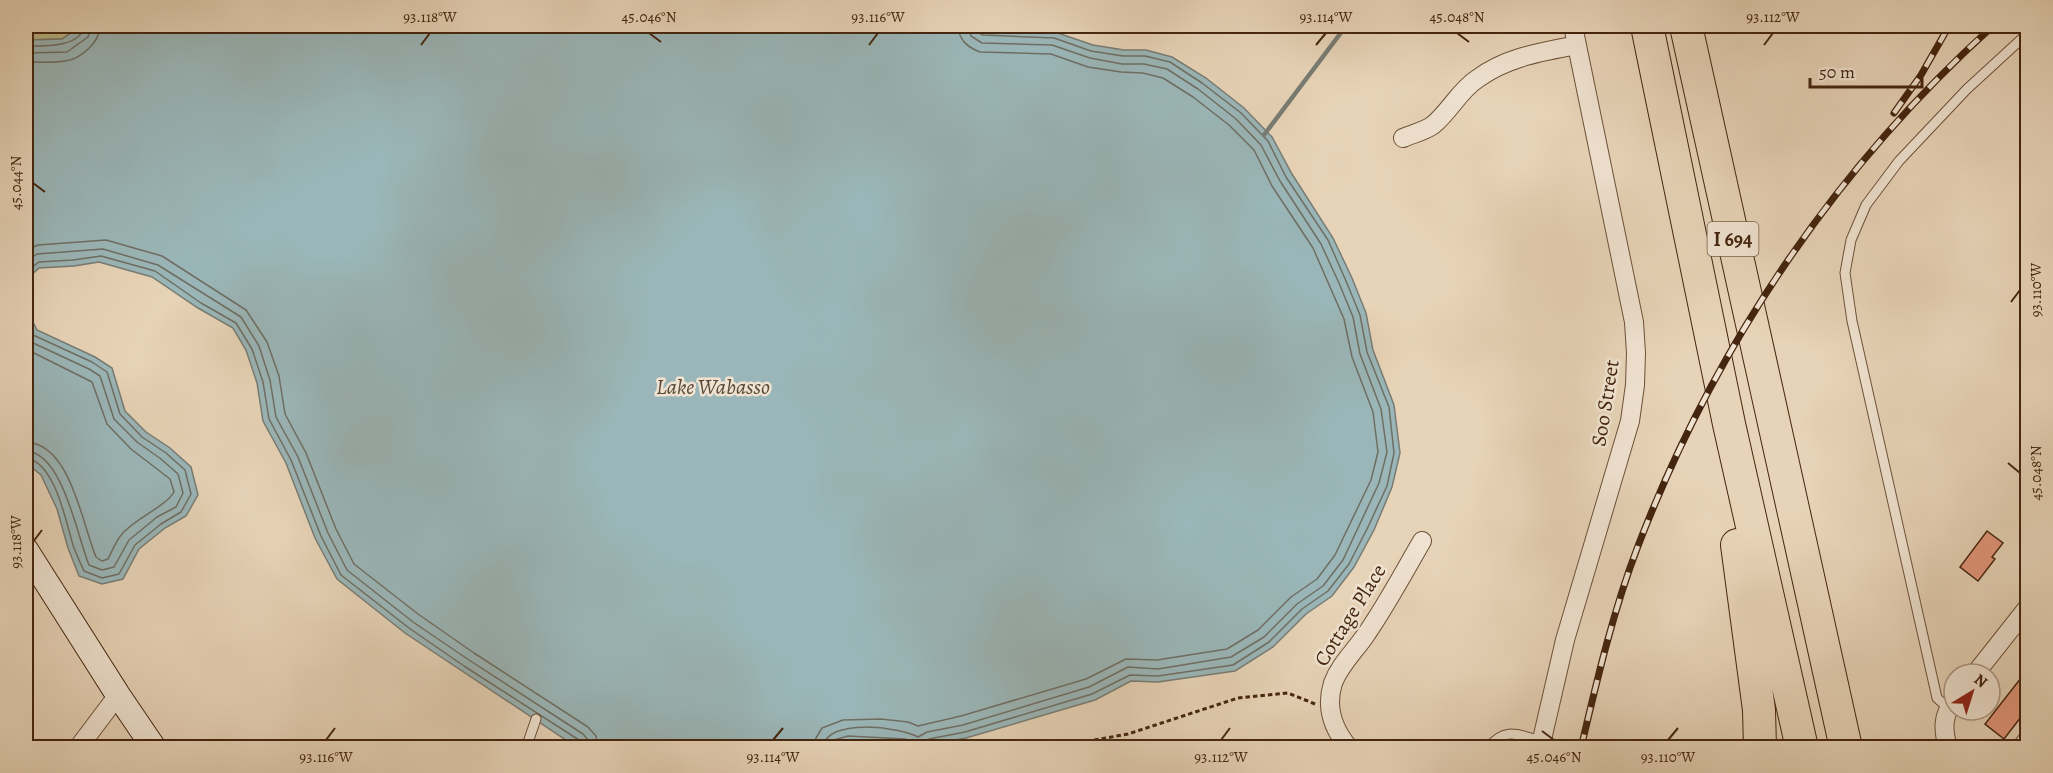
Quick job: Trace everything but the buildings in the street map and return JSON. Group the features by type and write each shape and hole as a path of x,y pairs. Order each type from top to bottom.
{"highway":[{"name":"I 694","path":"1647,26 1729,424 1802,747"},
{"name":"I 694","path":"1686,26 1846,747"},
{"path":"1729,424 1729,484 1759,710 1760,747"},
{"path":"1824,648 1864,747"}],"street":[{"name":"Soo Street","path":"1541,744 1564,640 1630,421 1635,385 1636,353 1630,297 1573,26"},
{"path":"1403,138 1431,127 1458,96 1495,67 1526,55 1577,45"},
{"name":"Cottage Place","path":"1330,705 1333,684 1341,667 1367,634 1422,541"},
{"path":"26,550 118,696 154,747"},
{"path":"1984,662 2028,607"},
{"path":"78,747 118,696"},
{"path":"1330,705 1332,724 1349,747"},
{"path":"1944,722 1946,740"}],"lane":[{"path":"1942,700 1937,698 1852,321 1845,273 1851,240 1866,205 1899,161 1967,89 2028,33"},
{"path":"526,747 536,719"},
{"path":"2015,747 2028,732"},
{"path":"1488,747 1500,735 1512,733 1541,744"}],"path":[{"path":"1050,747 1128,734 1238,698 1288,693 1313,704 1330,705"}],"shaded area":[{"path":"26,26 81,26 62,39 26,40"}],"water":[{"name":"Lake Wabasso","path":"81,26 976,26 984,30 1055,32 1093,45 1124,50 1146,50 1172,57 1206,78 1244,108 1272,137 1292,174 1333,238 1366,313 1373,350 1394,405 1400,453 1392,487 1374,530 1354,567 1332,596 1306,614 1273,647 1235,671 1158,682 1131,681 1095,700 966,738 921,746 848,742 828,748 580,747 405,633 337,579 315,538 286,463 263,421 257,383 246,350 233,328 152,277 99,262 39,268 26,280 26,40 62,39"},
{"path":"26,308 37,330 95,357 112,368 125,411 146,432 170,448 191,467 198,495 186,516 165,528 139,549 123,579 102,584 79,576 57,509 41,475 26,463"}],"waterway":[{"path":"1264,135 1346,26"}],"railway":[{"path":"1894,113 1921,75 1949,26"},
{"path":"1581,748 1613,621 1638,546 1703,401 1742,332 1785,265 1831,201 1882,139 1936,81 1993,26"}]}
